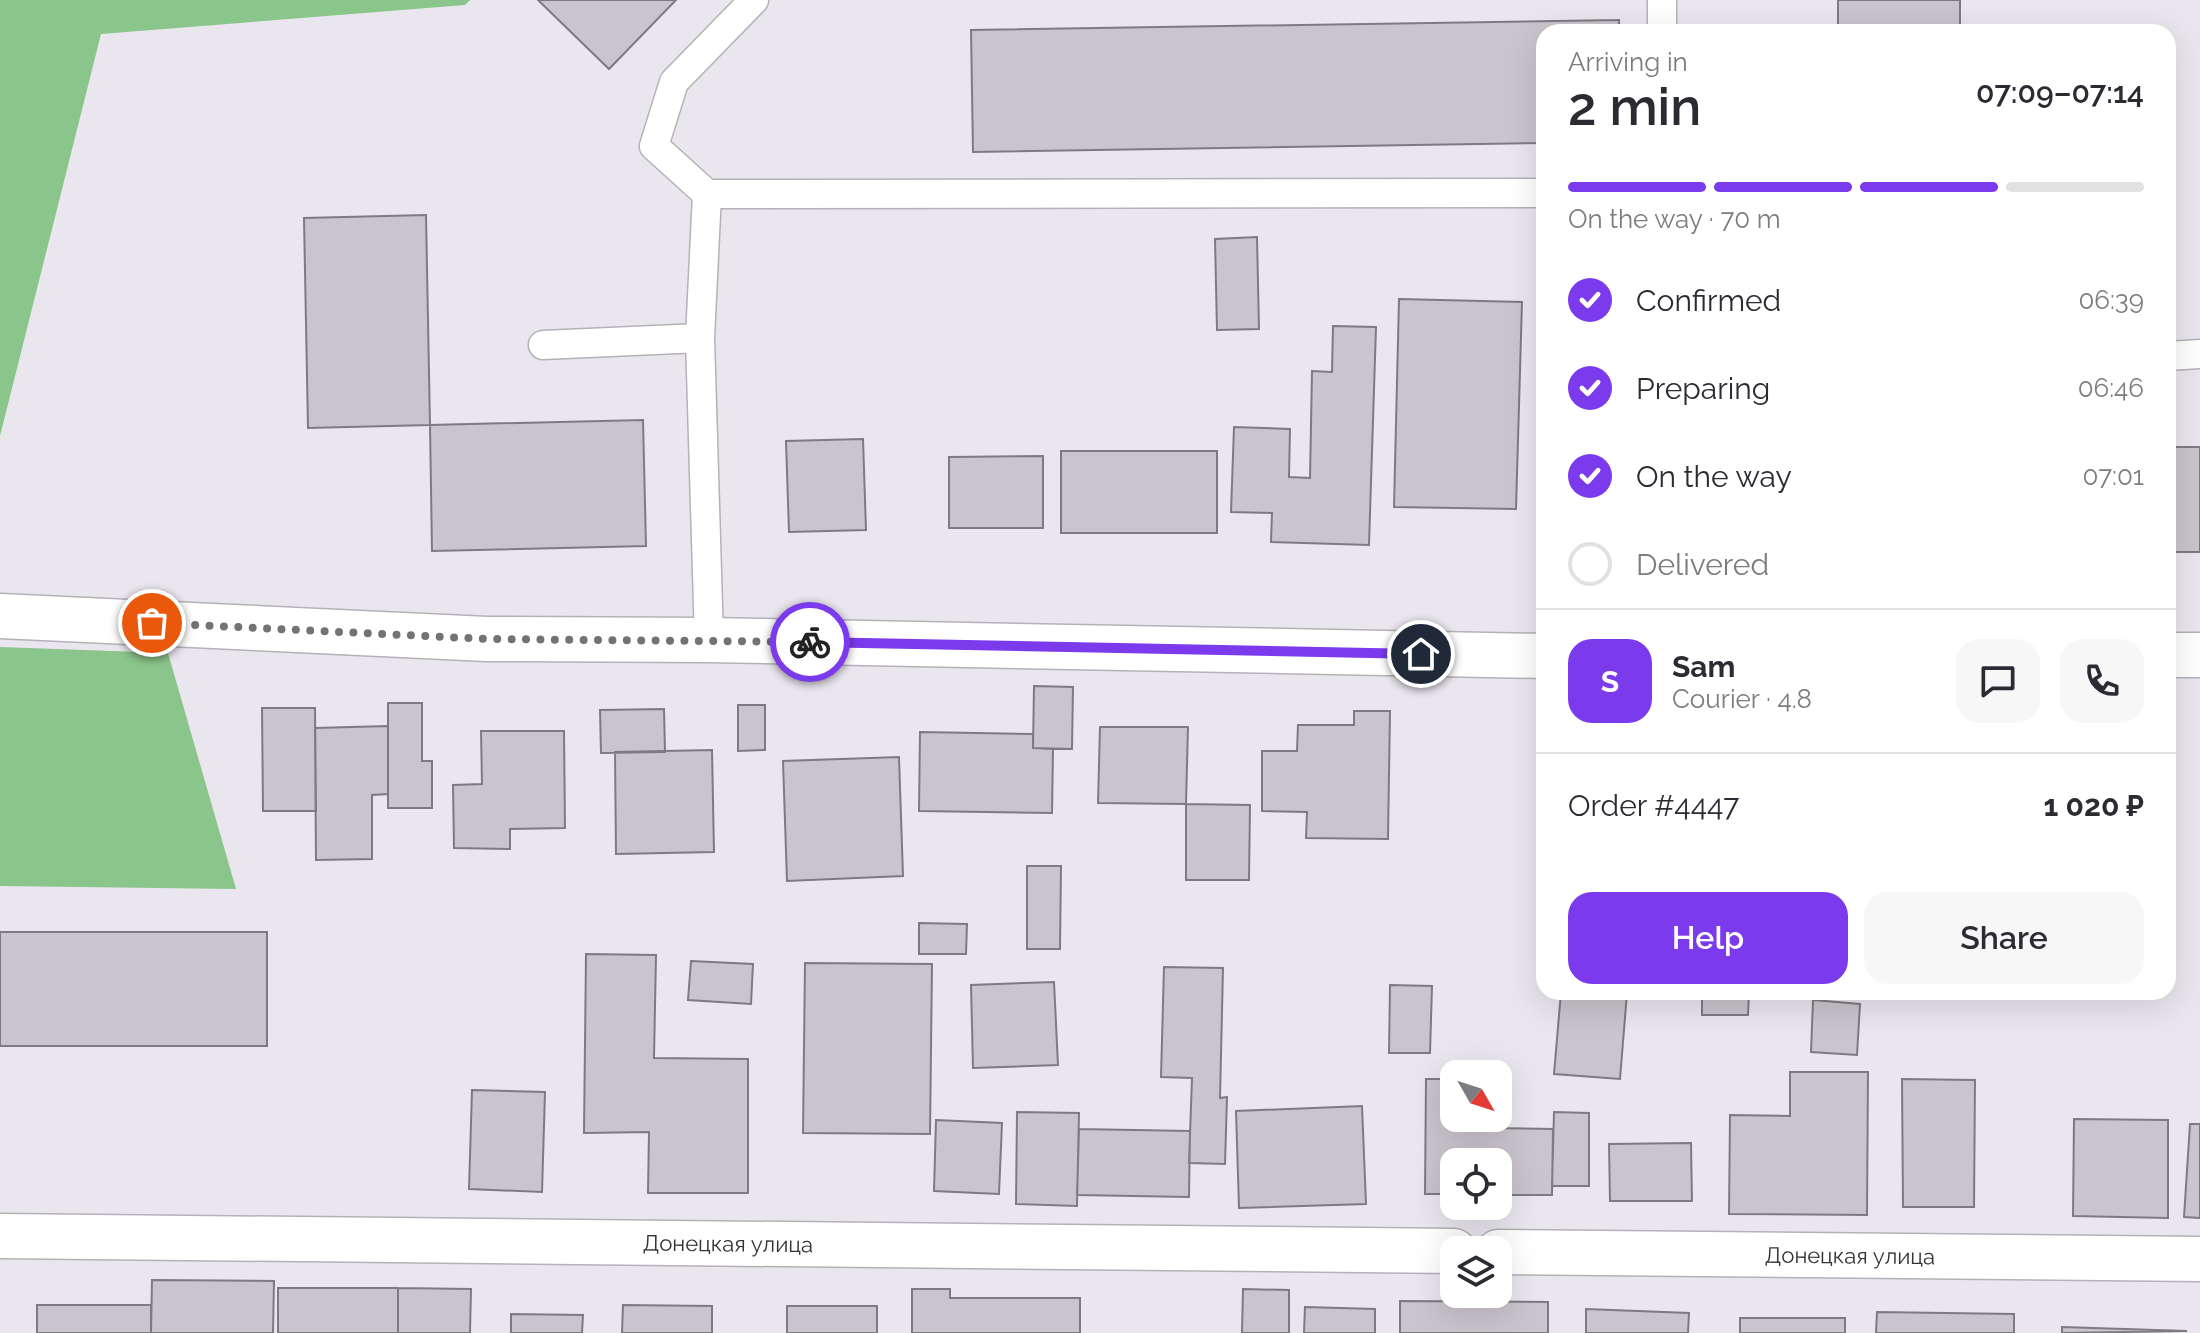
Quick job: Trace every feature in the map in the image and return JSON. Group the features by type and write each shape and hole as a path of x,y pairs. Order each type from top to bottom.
{"street":[{"path":"0,616 487,639 709,640 1536,656"},
{"path":"2176,655 2200,655"},
{"name":"Донецкая улица","path":"0,1236 1440,1251"},
{"name":"Донецкая улица","path":"1512,1252 2200,1259"}],"lane":[{"path":"754,0 674,82 654,146 707,194 1536,193"},
{"path":"1662,0 1662,24"},
{"path":"707,194 700,338 709,640"},
{"path":"543,345 700,338"},
{"path":"2176,356 2200,354"}],"green space":[{"path":"0,0 470,0 465,5 101,34 0,436"},
{"path":"0,647 168,653 236,889 0,886"}],"building":[{"path":"538,0 676,0 609,69"},
{"path":"1838,0 1960,0 1960,24 1838,24"},
{"path":"1619,20 1619,24 1536,24 1536,143 973,152 971,30"},
{"path":"426,215 430,425 308,428 304,218"},
{"path":"1257,237 1259,329 1217,330 1215,239"},
{"path":"1399,299 1522,302 1516,509 1394,507"},
{"path":"1333,326 1376,327 1369,545 1271,542 1272,513 1231,512 1234,427 1290,429 1289,477 1310,478 1312,371 1332,372"},
{"path":"643,420 646,546 432,551 430,425"},
{"path":"863,439 866,530 789,532 786,441"},
{"path":"2176,447 2200,447 2200,552 2176,552"},
{"path":"1061,451 1217,451 1217,533 1061,533"},
{"path":"1043,456 1043,528 949,528 949,457"},
{"path":"1034,686 1073,687 1072,749 1033,748"},
{"path":"388,703 422,703 422,761 432,761 432,808 388,808"},
{"path":"738,705 765,705 765,750 738,751"},
{"path":"262,708 315,708 316,811 263,811"},
{"path":"664,709 665,752 601,753 600,710"},
{"path":"1354,711 1390,711 1388,839 1306,838 1307,812 1262,811 1262,751 1297,751 1298,725 1354,725"},
{"path":"388,726 388,794 372,795 372,859 316,860 315,728"},
{"path":"1100,727 1188,727 1186,804 1098,803"},
{"path":"481,731 564,731 565,828 510,829 510,849 454,848 453,785 482,784"},
{"path":"920,732 1033,734 1033,748 1053,749 1052,813 919,811"},
{"path":"712,750 714,852 616,854 615,752"},
{"path":"899,757 903,876 787,881 783,761"},
{"path":"1186,804 1250,805 1249,880 1186,880"},
{"path":"1027,866 1061,866 1060,949 1027,949"},
{"path":"919,923 967,924 966,954 919,954"},
{"path":"0,932 267,932 267,1046 0,1046"},
{"path":"586,954 656,955 654,1058 748,1059 748,1193 648,1193 649,1132 584,1133"},
{"path":"691,961 753,964 751,1004 688,1000"},
{"path":"805,963 932,964 930,1134 803,1133"},
{"path":"1164,967 1223,968 1220,1098 1227,1097 1225,1164 1189,1163 1192,1078 1161,1077"},
{"path":"1054,982 1058,1065 973,1068 971,985"},
{"path":"1390,985 1432,986 1430,1053 1389,1053"},
{"path":"1560,1000 1626,1000 1620,1079 1554,1074"},
{"path":"1702,1000 1749,1000 1748,1015 1702,1015"},
{"path":"1813,1000 1860,1004 1857,1055 1811,1052"},
{"path":"1790,1072 1868,1072 1867,1215 1729,1214 1730,1115 1790,1116"},
{"path":"1426,1079 1440,1079 1440,1132 1553,1129 1552,1195 1512,1195 1512,1148 1440,1148 1440,1194 1425,1194"},
{"path":"1902,1079 1975,1080 1974,1207 1903,1207"},
{"path":"472,1090 545,1092 542,1192 469,1189"},
{"path":"1362,1106 1366,1204 1239,1208 1236,1111"},
{"path":"1017,1112 1079,1113 1077,1206 1016,1204"},
{"path":"1554,1112 1589,1113 1589,1186 1552,1186"},
{"path":"2074,1119 2168,1120 2168,1218 2073,1216"},
{"path":"936,1120 1002,1123 999,1194 934,1191"},
{"path":"2190,1124 2200,1124 2200,1218 2184,1217"},
{"path":"1079,1129 1190,1131 1189,1197 1077,1195"},
{"path":"1691,1143 1692,1201 1610,1201 1609,1144"},
{"path":"152,1280 274,1281 273,1333 151,1333"},
{"path":"278,1288 398,1288 398,1333 278,1333"},
{"path":"398,1288 471,1289 470,1333 398,1333"},
{"path":"912,1289 950,1289 950,1298 1080,1298 1080,1333 912,1333"},
{"path":"1243,1289 1289,1290 1289,1333 1242,1333"},
{"path":"1400,1301 1440,1301 1440,1308 1512,1308 1512,1302 1548,1302 1548,1333 1400,1333"},
{"path":"37,1305 151,1305 151,1333 37,1333"},
{"path":"623,1305 712,1306 712,1333 622,1333"},
{"path":"787,1306 877,1306 877,1333 787,1333"},
{"path":"1305,1307 1375,1309 1375,1333 1304,1333"},
{"path":"1586,1309 1689,1313 1688,1333 1586,1333"},
{"path":"1877,1312 2014,1314 2014,1333 1876,1333"},
{"path":"511,1314 583,1315 582,1333 511,1333"},
{"path":"1740,1318 1845,1318 1845,1333 1740,1333"},
{"path":"2062,1327 2187,1331 2062,1333"}],"way so far":[{"path":"152,623 487,639 810,642"}],"route":[{"path":"810,642 1421,654"}]}
